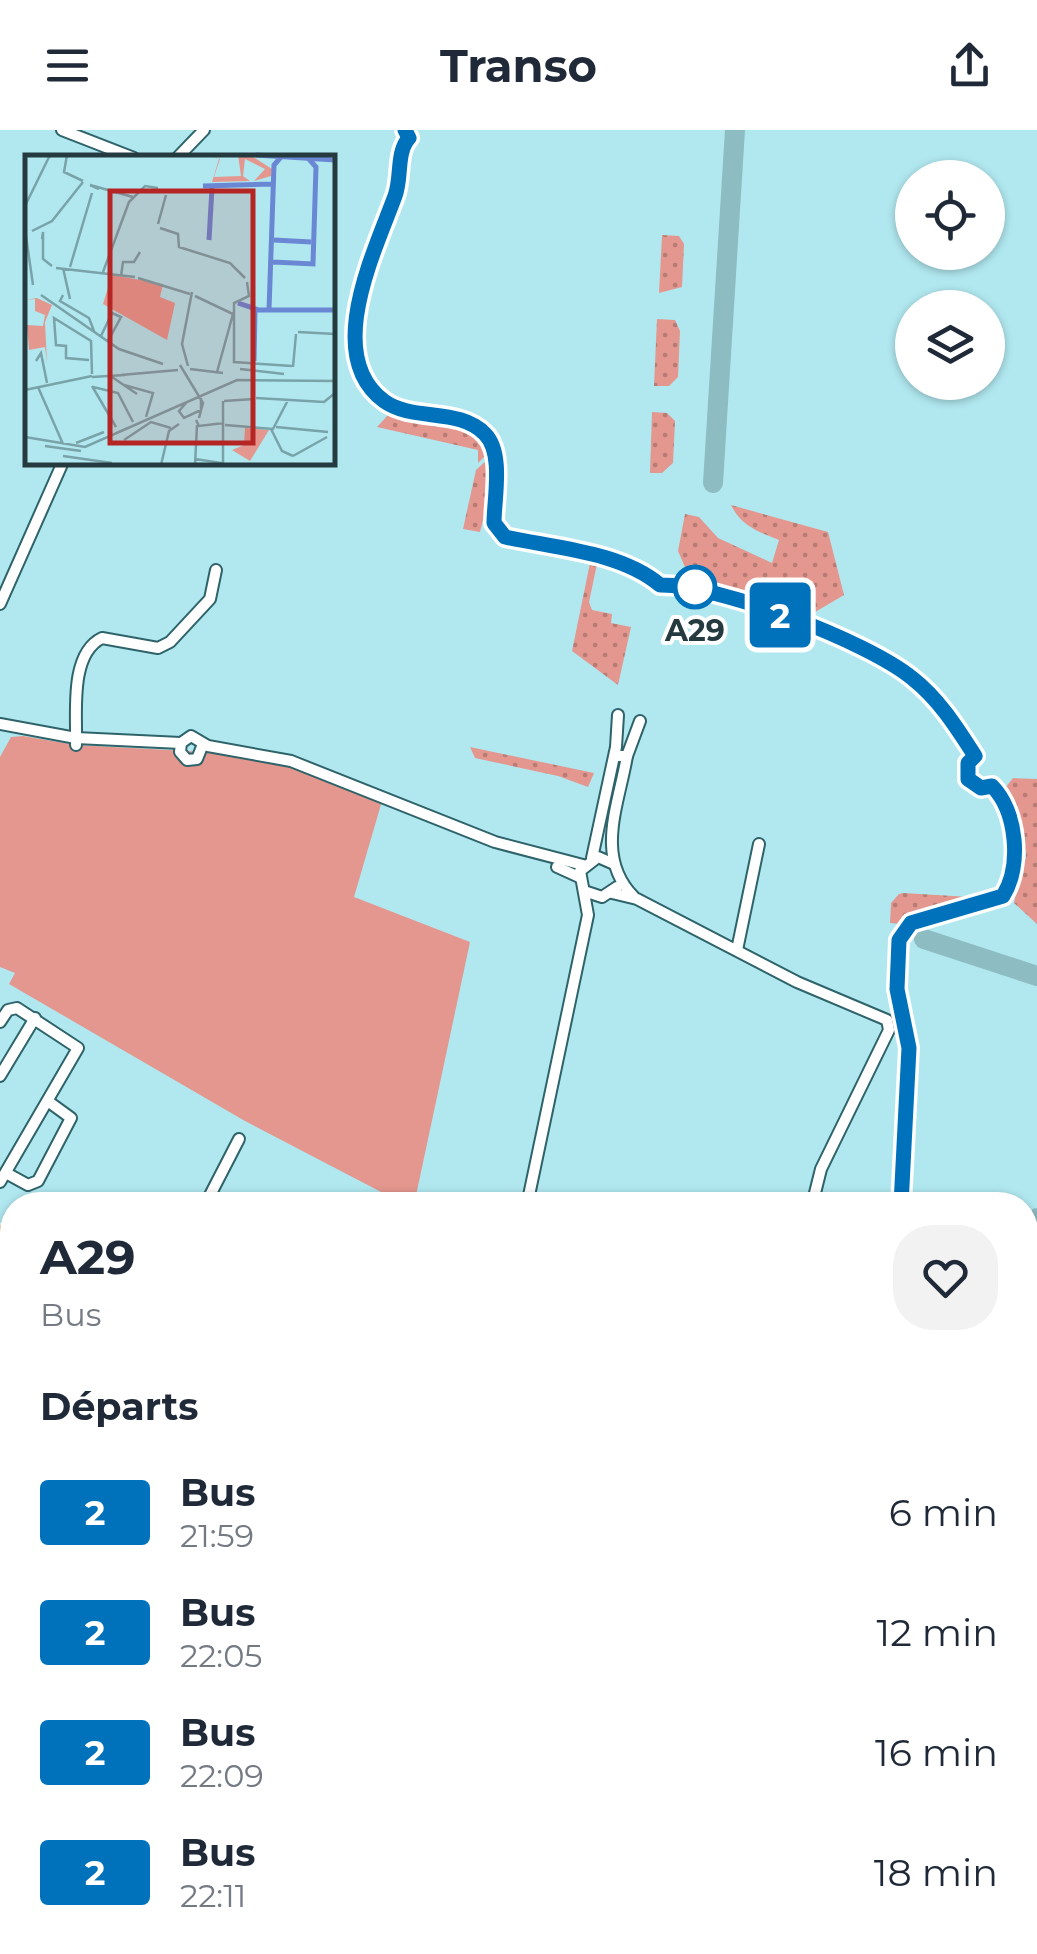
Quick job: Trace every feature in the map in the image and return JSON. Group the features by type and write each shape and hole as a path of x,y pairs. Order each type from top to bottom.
{"street":[{"path":"62,130 126,155"},
{"path":"180,155 204,130"},
{"path":"0,604 62,465"},
{"path":"76,741 78,678 91,646 102,638 158,648 170,642 210,599 216,570"},
{"path":"618,715 615,732 622,752 610,836 614,864 637,899"},
{"path":"0,727 76,741 180,748 190,760 246,756 292,766 585,867"},
{"path":"530,1192 588,915 583,890 585,867 622,752 639,727 615,732"},
{"path":"180,748 191,736 203,744 291,761 495,842 585,867 614,864"},
{"path":"200,757 203,744"},
{"path":"737,950 759,843"},
{"path":"588,915 620,876"},
{"path":"583,890 637,899 818,991 878,1013 890,1023 820,1169 815,1192"},
{"path":"0,1022 14,1007 78,1046 3,1178 28,1185 38,1181 71,1118 48,1102"},
{"path":"0,1076 35,1018"},
{"path":"212,1192 239,1139"}],"green space":[{"path":"662,235 679,236 684,244 682,287 659,293"},
{"path":"657,319 675,320 680,331 678,377 669,386 654,386"},
{"path":"652,412 667,413 675,421 673,463 662,473 650,473"},
{"path":"389,414 460,429 482,443 487,454 478,463 478,450 377,427"},
{"path":"488,459 486,508 480,532 463,529 476,470"},
{"path":"731,505 828,532 844,595 805,618 688,574 678,551 685,514 699,517 718,538 772,563 779,540 745,523"},
{"path":"590,563 597,564 589,602 592,610 612,614 611,623 631,627 618,685 572,651"},
{"path":"11,737 76,745 261,755 382,801 354,897 470,942 417,1192 381,1192 245,1121 9,984 15,973 0,967 0,757"},
{"path":"470,747 594,773 588,787 558,776 475,758"},
{"path":"1013,778 1037,779 1037,924 1014,903 1026,850 1017,845 1016,811 1005,788"},
{"path":"899,894 987,898 907,924 890,923 891,903"}],"taxiway":[{"path":"713,483 735,130"},
{"path":"924,939 1037,976"}],"bus line":[{"name":"2","path":"405,130 409,138 402,146 400,176 363,294 355,341 359,372 384,401 473,424 489,438 495,457 494,523 500,534 641,568 660,585 688,585 758,606 878,654 934,698 975,756 968,763 968,779 981,788 992,786 1008,809 1013,821 1011,875 1003,896 990,903 911,923 899,940 897,989 909,1048 902,1192"}],"place":[{"name":"A29","path":"695,587"}]}
